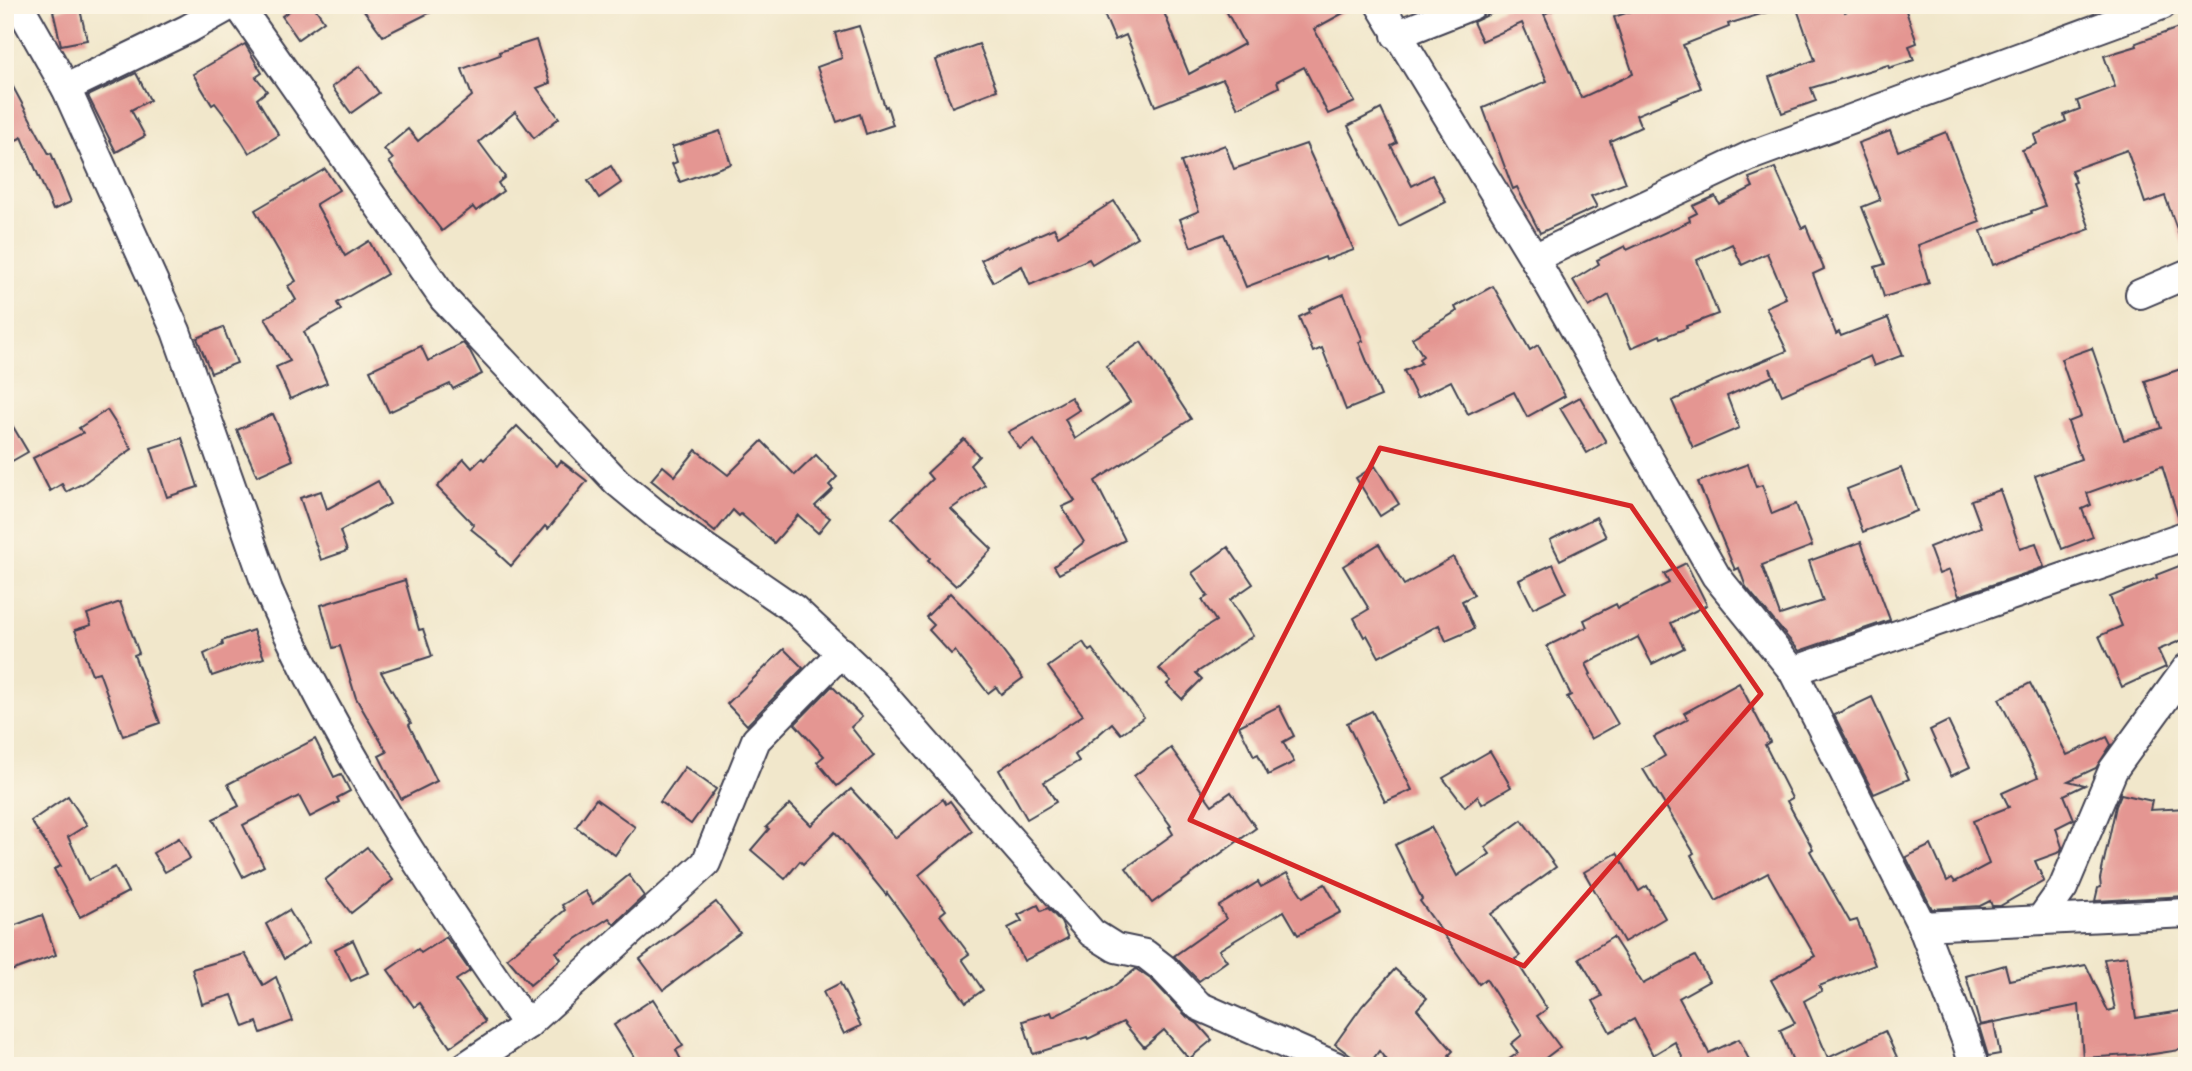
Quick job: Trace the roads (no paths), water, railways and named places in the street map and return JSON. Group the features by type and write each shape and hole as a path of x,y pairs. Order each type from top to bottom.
{"street":[{"path":"19,5 66,88 176,331 268,590 286,630 367,782 441,902 527,1025"},
{"path":"66,88 188,29 231,5"},
{"path":"238,5 443,299 617,482 657,515 794,609 842,652 873,683 1092,933 1116,948 1145,954 1163,968 1199,1006 1335,1066"},
{"path":"1380,5 1534,258 1716,576 1793,671 1922,926 1974,1066"},
{"path":"1396,35 1472,5"},
{"path":"1534,258 1750,156 2162,5"},
{"path":"2140,294 2187,274"},
{"path":"1793,671 2187,535"},
{"path":"466,1066 527,1025 706,863 756,740 842,652"},
{"path":"2041,919 2063,888 2113,770 2187,668"},
{"path":"1922,926 2187,913"}]}
